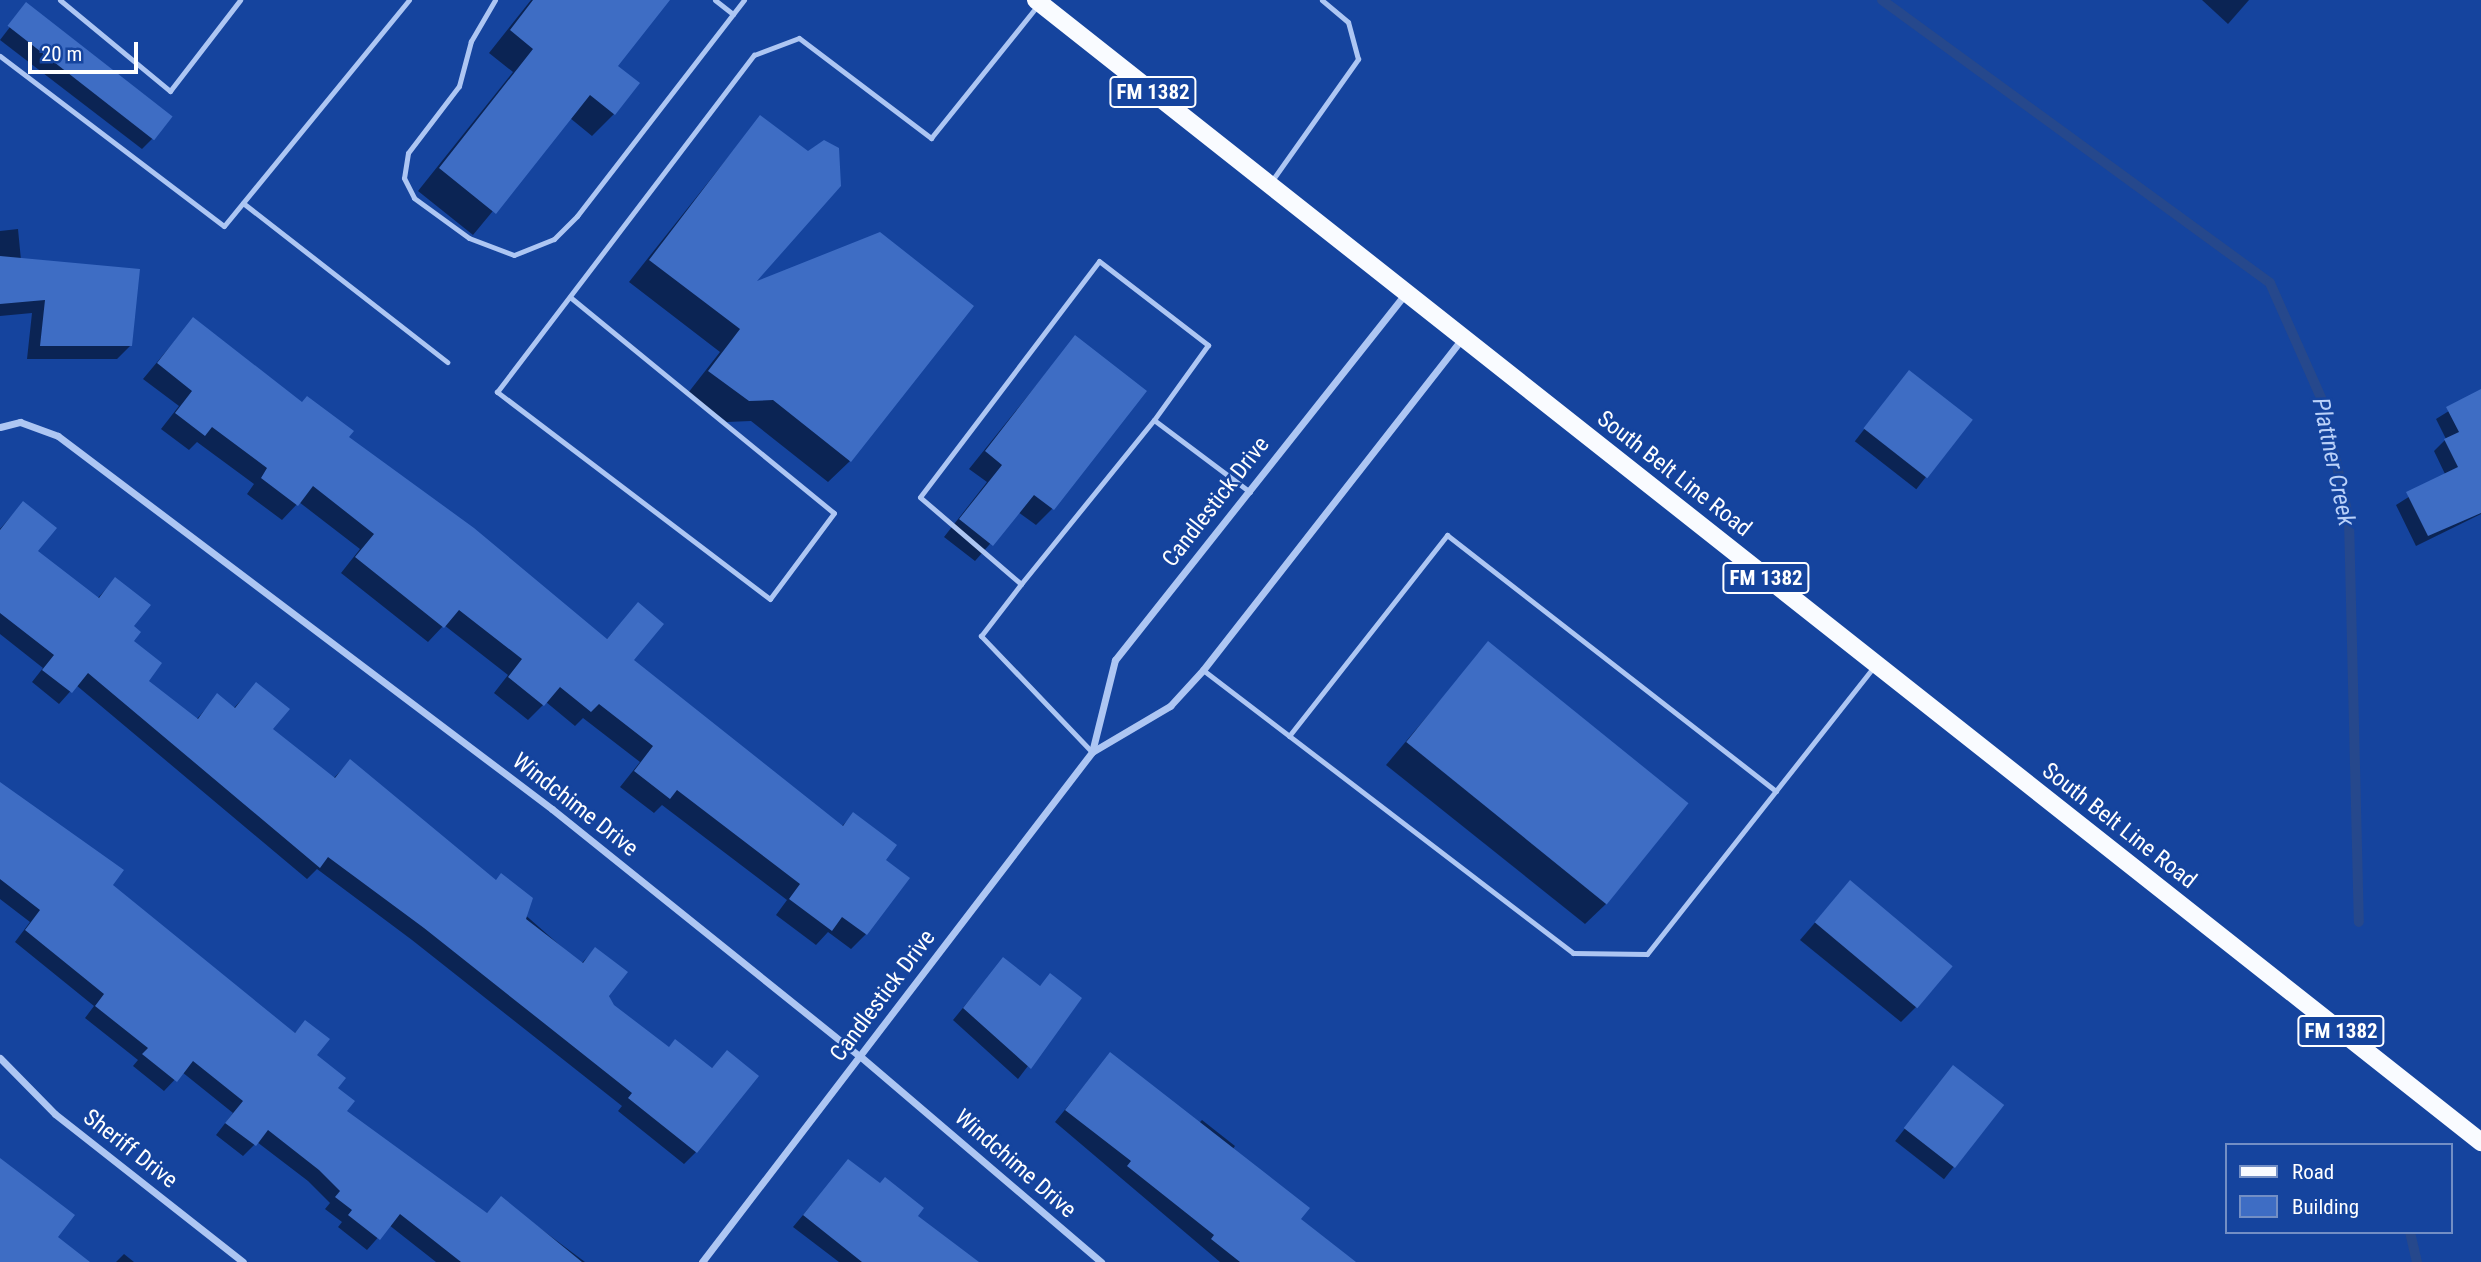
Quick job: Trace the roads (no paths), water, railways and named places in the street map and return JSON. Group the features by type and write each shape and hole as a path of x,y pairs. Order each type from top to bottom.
{"main road":[{"name":"South Belt Line Road","path":"1038,1 2481,1142"}],"street":[{"name":"Candlestick Drive","path":"1092,752 1115,660 1405,293"},
{"name":"Candlestick Drive","path":"702,1262 1092,752 1170,706 1203,670 1462,338"},
{"name":"Windchime Drive","path":"0,426 20,422 58,436 552,809 861,1057 1101,1262"},
{"name":"Sheriff Drive","path":"0,1058 55,1114 243,1262"}],"lane":[{"path":"60,0 170,91 240,0"},
{"path":"0,56 224,226 409,0"},
{"path":"495,0 471,41 459,86 408,153 404,178 414,198 469,238 514,255 554,239 577,216 744,0"},
{"path":"715,0 733,14"},
{"path":"1269,185 1358,59 1348,22 1322,0"},
{"path":"570,297 834,513 770,599 497,392 754,55 799,38 932,138 1038,1"},
{"path":"243,204 447,362"},
{"path":"1021,584 920,497 1099,261 1208,345 1154,420 981,636 1092,752"},
{"path":"1154,420 1250,492"},
{"path":"1289,736 1447,535 1776,791"},
{"path":"1203,670 1573,953 1647,954 1876,665"}],"waterway":[{"name":"Plattner Creek","path":"1882,0 2270,283 2323,402 2349,520 2359,922"},
{"name":"Plattner Creek","path":"2410,1234 2417,1262"}]}
